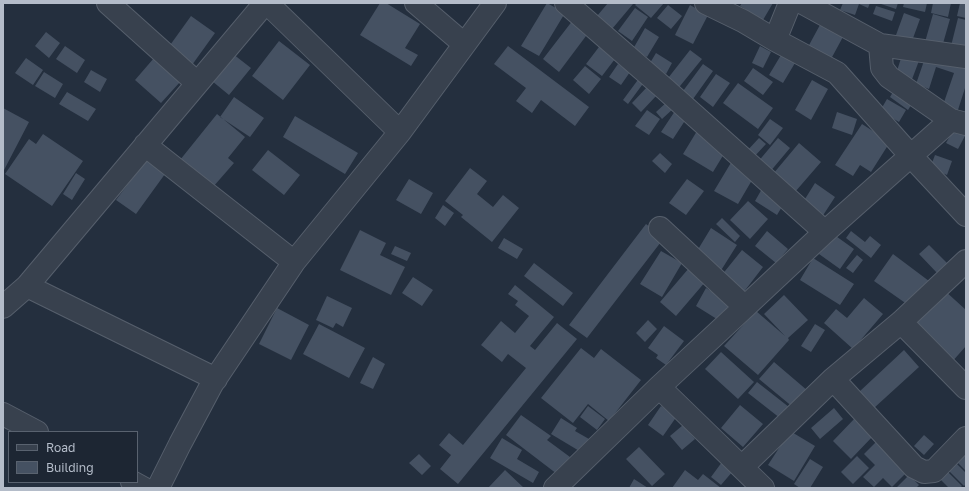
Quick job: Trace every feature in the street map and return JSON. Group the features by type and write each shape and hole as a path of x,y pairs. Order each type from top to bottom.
{"street":[{"path":"108,3 197,82"},
{"path":"3,307 27,286 197,82 266,3 400,132"},
{"path":"416,3 464,44"},
{"path":"158,488 180,444 216,379 294,262 400,132 495,3"},
{"path":"566,3 825,232"},
{"path":"706,3 743,21 775,40 837,72 911,156 966,215"},
{"path":"775,40 790,3"},
{"path":"803,3 880,45 966,57"},
{"path":"559,487 659,387 825,232 911,156 958,122 889,77 882,68 880,45"},
{"path":"145,145 294,262"},
{"path":"660,228 745,307"},
{"path":"742,467 833,379 901,322 966,261"},
{"path":"27,286 216,379"},
{"path":"901,322 966,388"},
{"path":"833,379 914,467 924,472 934,471 966,438"},
{"path":"659,387 763,488"},
{"path":"3,414 35,431"},
{"path":"134,483 143,488"}],"building":[{"path":"380,3 386,3 420,24 405,48 418,55 411,66 360,35"},
{"path":"547,3 565,13 539,56 521,46"},
{"path":"608,3 633,4 612,29 597,16"},
{"path":"637,3 664,3 651,18 635,5"},
{"path":"742,3 773,3 763,20 740,6"},
{"path":"843,3 870,3 868,8 859,4 855,15 840,10"},
{"path":"878,3 898,3 896,9"},
{"path":"904,3 927,3 925,12 903,7"},
{"path":"933,3 951,3 948,17 931,13"},
{"path":"960,3 966,3 966,18 957,16"},
{"path":"668,5 682,16 671,29 657,18"},
{"path":"690,5 708,15 693,44 675,35"},
{"path":"876,6 895,12 892,21 873,14"},
{"path":"635,8 648,17 632,41 618,31"},
{"path":"904,13 920,19 912,41 896,35"},
{"path":"933,14 950,19 942,47 925,42"},
{"path":"191,16 215,33 192,65 168,48"},
{"path":"958,18 966,20 966,54 950,50"},
{"path":"573,20 589,32 559,72 543,59"},
{"path":"821,23 844,35 831,59 808,47"},
{"path":"645,28 659,37 647,57 633,49"},
{"path":"46,32 60,43 49,58 35,46"},
{"path":"279,41 310,65 283,100 252,76"},
{"path":"602,43 618,55 602,76 586,64"},
{"path":"65,46 85,60 77,73 56,59"},
{"path":"508,46 589,107 575,126 541,100 532,113 516,101 526,88 494,64"},
{"path":"760,46 771,52 763,68 752,63"},
{"path":"690,50 702,59 676,91 665,82"},
{"path":"784,50 798,58 783,83 769,75"},
{"path":"903,52 920,58 911,82 895,77"},
{"path":"656,53 672,63 666,74 650,63"},
{"path":"233,54 251,68 229,95 212,81"},
{"path":"926,55 966,68 966,85 957,113 942,108 954,73 936,67 929,89 916,84"},
{"path":"26,58 43,70 33,85 15,73"},
{"path":"154,58 180,82 161,103 135,80"},
{"path":"618,64 630,72 621,85 609,77"},
{"path":"703,64 713,71 693,99 683,91"},
{"path":"585,66 601,79 589,94 573,80"},
{"path":"753,68 773,82 763,95 744,81"},
{"path":"91,70 107,79 100,92 84,82"},
{"path":"44,72 63,84 55,98 35,86"},
{"path":"716,74 730,83 713,107 700,97"},
{"path":"640,77 645,81 628,104 623,100"},
{"path":"812,80 828,89 811,120 795,110"},
{"path":"738,83 773,108 758,129 723,103"},
{"path":"648,86 657,95 641,112 632,103"},
{"path":"896,87 915,99 908,110 890,97"},
{"path":"67,92 96,109 88,121 59,104"},
{"path":"234,97 264,118 250,137 220,117"},
{"path":"887,99 906,110 899,122 880,111"},
{"path":"668,101 674,108 662,119 656,112"},
{"path":"3,108 29,122 3,172"},
{"path":"677,108 688,116 673,139 661,132"},
{"path":"647,110 660,119 649,135 635,126"},
{"path":"837,112 857,119 852,135 832,128"},
{"path":"217,114 245,137 228,158 234,163 213,187 180,160"},
{"path":"295,116 358,153 345,174 283,137"},
{"path":"770,119 783,128 770,145 758,135"},
{"path":"862,124 890,142 871,172 860,165 853,176 835,165"},
{"path":"955,127 966,134 958,149 946,143"},
{"path":"697,131 727,149 713,172 683,154"},
{"path":"43,134 83,161 52,206 5,174 29,139 36,144"},
{"path":"759,138 766,144 753,158 746,152"},
{"path":"778,138 790,148 769,173 757,163"},
{"path":"799,143 821,162 795,192 773,174"},
{"path":"268,150 300,175 284,195 252,170"},
{"path":"660,153 672,164 665,173 652,161"},
{"path":"935,155 952,161 947,175 930,168"},
{"path":"146,160 165,174 136,214 116,200"},
{"path":"732,161 755,175 738,204 714,191"},
{"path":"470,168 487,181 477,194 493,207 503,195 519,208 492,242 461,217 463,215 445,201"},
{"path":"76,173 85,179 72,200 63,194"},
{"path":"409,179 433,193 421,214 396,200"},
{"path":"687,179 704,191 686,215 669,203"},
{"path":"815,183 835,197 820,220 800,207"},
{"path":"763,187 786,200 777,215 755,201"},
{"path":"748,201 768,219 750,239 730,220"},
{"path":"443,205 454,213 445,226 435,218"},
{"path":"722,218 740,236 735,242 716,224"},
{"path":"646,224 664,238 587,338 569,325"},
{"path":"711,228 737,245 720,272 694,256"},
{"path":"360,230 386,243 380,255 405,267 391,295 340,270"},
{"path":"767,231 788,249 776,263 755,246"},
{"path":"851,231 865,242 870,236 881,245 871,258 846,238"},
{"path":"833,234 854,249 840,269 819,254"},
{"path":"504,238 523,249 517,259 498,248"},
{"path":"929,245 948,264 938,274 919,254"},
{"path":"395,246 411,253 407,261 391,254"},
{"path":"742,250 763,267 743,293 721,276"},
{"path":"661,251 682,263 662,297 640,284"},
{"path":"893,254 929,281 911,307 874,281"},
{"path":"857,255 863,260 853,273 846,268"},
{"path":"813,258 854,284 840,305 800,280"},
{"path":"534,263 573,293 563,306 524,276"},
{"path":"689,268 706,281 676,316 660,302"},
{"path":"413,277 433,290 422,306 402,293"},
{"path":"515,285 554,317 530,346 535,350 557,323 577,339 458,484 440,469 451,455 439,445 449,433 463,445 526,368 508,354 502,362 481,345 501,321 515,333 529,316 515,305 518,301 508,294"},
{"path":"706,288 730,303 720,321 696,306"},
{"path":"944,290 966,310 966,346 951,363 911,326"},
{"path":"784,295 808,320 788,338 789,340 758,375 724,346 756,311 785,336 764,314"},
{"path":"327,296 352,308 343,327 336,323 333,328 316,320"},
{"path":"864,298 883,314 853,349 824,323 836,309 847,318"},
{"path":"277,308 309,325 291,360 259,344"},
{"path":"648,320 657,329 645,342 636,333"},
{"path":"319,324 365,348 349,378 303,354"},
{"path":"815,324 825,330 811,352 801,346"},
{"path":"664,326 684,341 666,365 656,358 658,355 648,348"},
{"path":"581,348 594,358 601,349 641,380 609,421 588,404 573,423 541,398"},
{"path":"904,350 919,367 874,408 859,392"},
{"path":"721,352 754,382 738,399 705,369"},
{"path":"373,357 385,364 373,389 360,383"},
{"path":"774,362 808,391 794,408 759,379"},
{"path":"757,382 794,411 785,422 748,393"},
{"path":"740,405 763,424 743,447 721,428"},
{"path":"588,406 605,419 597,430 580,417"},
{"path":"661,406 677,416 663,436 648,425"},
{"path":"834,408 843,419 820,439 811,428"},
{"path":"521,415 551,436 547,440 570,457 557,474 506,435"},
{"path":"856,417 874,435 851,459 833,441"},
{"path":"561,418 577,428 575,431 589,439 581,452 551,434"},
{"path":"683,425 695,439 682,450 670,436"},
{"path":"790,431 815,446 794,481 768,465"},
{"path":"924,435 934,444 924,455 914,446"},
{"path":"502,438 522,450 517,459 539,472 533,483 490,458"},
{"path":"880,438 910,469 892,487 883,478 874,487 863,477 875,465 864,454"},
{"path":"639,447 665,474 652,486 626,459"},
{"path":"419,454 431,466 422,475 409,463"},
{"path":"966,454 966,471 958,463"},
{"path":"857,456 869,468 853,484 841,472"},
{"path":"810,459 823,467 810,488 800,488 794,484"},
{"path":"722,462 733,471 721,485 711,477"},
{"path":"956,463 966,473 966,484 964,486 948,470"},
{"path":"505,470 524,488 488,488"},
{"path":"685,470 698,480 703,474 721,488 672,488"},
{"path":"947,471 962,486 960,488 949,488 939,478"},
{"path":"909,475 919,485 916,488 896,488"},
{"path":"634,479 648,488 629,488"}]}
